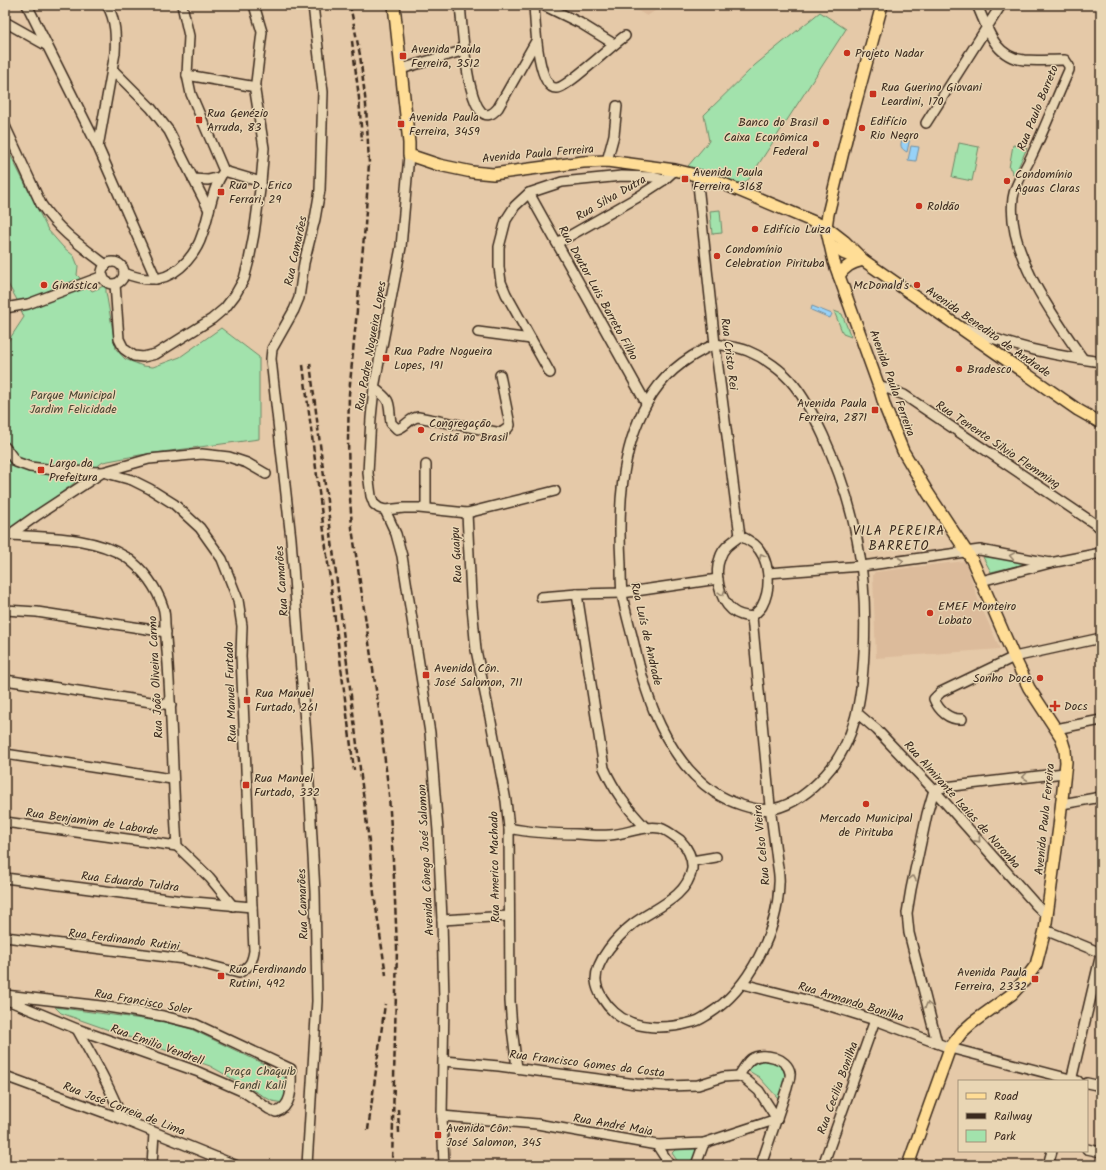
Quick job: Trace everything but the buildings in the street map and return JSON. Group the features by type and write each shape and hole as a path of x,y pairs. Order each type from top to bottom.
{"main road":[{"path":"394,5 409,155"},
{"path":"826,227 848,131 882,5"},
{"name":"Avenida Paula Ferreira","path":"409,155 439,165 472,172 493,174 556,164 583,162 607,162 675,170 712,179 826,227 839,276 885,407 903,451 928,493 972,560 1029,688 1064,742 1066,762 1062,804 1045,930 1036,965 1012,994 967,1027 950,1048 908,1165"},
{"name":"Avenida Benedito de Andrade","path":"826,227 844,241 863,260 1078,410 1101,423"},
{"name":"Avenida Benedito de Andrade","path":"830,244 843,253 863,260"},
{"path":"839,276 845,267 863,260"}],"street":[{"path":"27,5 98,147 156,279"},
{"path":"98,147 116,38 114,23 107,5"},
{"path":"124,273 120,281 115,284 108,283 103,276 102,271 109,263 115,263 121,267 124,273 136,278 156,279 166,277 174,273 195,252 202,235 214,191 222,174 191,94 187,75 188,36 182,5"},
{"path":"115,284 118,339 124,349 134,356 143,358 156,354 212,319 225,308 235,295 244,279 249,260 261,182 264,148 256,87 262,32 254,5"},
{"name":"Rua Camarões","path":"307,1165 317,1001 315,892 307,749 291,539 271,359 272,349 299,298 304,263 315,219 320,190 323,92 313,5"},
{"path":"460,5 471,92 479,110 487,116 494,113 498,108 536,41"},
{"path":"534,5 536,41 544,79 553,88 558,88 587,68 625,36"},
{"path":"543,5 580,23 614,44"},
{"name":"Rua Paulo Barreto","path":"977,5 995,44 1003,53 1013,58 1025,60 1065,60 1069,66 1069,70 1034,150 1016,187 1013,198 1013,212 1015,232 1026,267 1043,298 1083,359"},
{"path":"926,123 1001,5"},
{"path":"5,22 46,45"},
{"path":"401,69 465,50"},
{"path":"112,69 151,108 169,131 209,210"},
{"path":"187,75 256,87"},
{"path":"607,162 614,135 617,106"},
{"path":"5,126 41,204 48,215 67,236 106,265"},
{"name":"Rua Padre Nogueira Lopes","path":"402,556 396,534 385,510 374,504 370,496 368,473 374,388 402,247 409,155"},
{"name":"Rua Silva Dutra","path":"557,243 638,197 664,180 675,170"},
{"path":"193,179 208,180 222,174 261,182"},
{"name":"Rua Cristo Rei","path":"697,175 715,344 740,536"},
{"path":"550,373 506,294 501,282 499,267 500,247 506,220 515,206 529,194 562,182 622,176 653,177 664,180"},
{"name":"Rua Doutor Luis Barreto Filho","path":"529,194 646,403"},
{"path":"5,308 28,304 103,276"},
{"path":"950,322 985,336 1028,349 1101,362"},
{"path":"478,332 531,339"},
{"name":"Rua Luís de Andrade","path":"715,344 748,351 770,363 798,390 812,412 845,489 854,523 862,566 865,624 862,691 857,713 848,740 835,765 817,785 800,798 770,810 740,806 722,798 702,784 686,767 666,738 651,703 639,669 622,593 619,534 623,484 628,450 646,403 664,378 681,362 715,344"},
{"path":"374,388 388,398 391,423 397,429 403,427 410,419 418,417 500,433 510,425 500,376"},
{"name":"Rua Tenente Silvio Flemming","path":"879,387 889,388 904,395 1101,528"},
{"path":"5,447 16,462 30,468 103,472 149,459 202,454 229,457 247,463 266,474"},
{"path":"426,466 426,508"},
{"path":"8,536 103,472"},
{"name":"Rua Manuel Furtado","path":"103,472 132,480 150,489 174,504 200,528 222,559 238,600 242,626 241,656 254,951 253,959 249,967 239,973"},
{"path":"385,510 426,508 467,514 555,491"},
{"name":"Rua Guaipu","path":"467,514 471,596"},
{"name":"Rua João Oliveira Carmo","path":"8,536 84,541 108,548 127,558 156,588 164,609 166,632 171,705 172,779 176,846"},
{"path":"740,536 754,544 762,554 768,573 766,595 762,607 752,617 741,615 731,609 723,598 718,579 720,557 727,546 740,536"},
{"path":"768,573 862,566 980,550 1050,563"},
{"path":"981,581 1050,563 1101,553"},
{"name":"Avenida Cônego José Salomon","path":"402,556 430,733 438,831 442,920 444,1061 442,1116 444,1165"},
{"path":"541,597 577,594 622,593 718,579"},
{"path":"577,594 604,768 612,786 634,816 645,827"},
{"name":"Rua Americo Machado","path":"471,596 476,650 506,801 509,828 510,1001 517,1068"},
{"path":"5,610 37,612 166,632"},
{"name":"Rua Celso Vieira","path":"692,861 689,879 681,890 668,902 634,923 619,936 606,953 599,967 596,980 599,993 611,1010 622,1019 644,1026 671,1027 696,1021 717,1009 743,984 757,960 769,934 776,908 780,883 770,810 752,617"},
{"path":"962,719 952,718 940,710 934,699 940,692 1014,657 1101,638"},
{"path":"5,680 171,705"},
{"name":"Rua Almirante Isaias de Noronha","path":"857,713 877,730 934,790 1047,916"},
{"path":"1056,729 1101,720"},
{"path":"5,754 172,779"},
{"path":"937,1043 909,933 908,913 911,890 927,814 934,790 1064,773"},
{"path":"1062,804 1101,797"},
{"name":"Rua Benjamim de Laborde","path":"5,822 176,846"},
{"path":"509,828 543,834 611,835 645,827 661,828 671,833 681,842 689,852 692,861 716,857"},
{"path":"176,846 210,878 233,906"},
{"name":"Rua Eduardo Tuldra","path":"5,878 183,901 252,907"},
{"path":"442,920 509,916"},
{"path":"1045,930 1101,953 1074,1080"},
{"name":"Rua Ferdinando Rutini","path":"5,937 184,959 239,973"},
{"name":"Rua Armando Bonilha","path":"743,984 830,1006 875,1020 950,1048 1070,1080"},
{"name":"Rua Francisco Soler","path":"5,995 102,1006 163,1016 195,1024 292,1069 290,1095"},
{"name":"Rua Emilio Vendrell","path":"5,999 77,1029 196,1071 244,1092 276,1112 285,1107 290,1095"},
{"name":"Rua Cecilia Bonilha","path":"823,1165 875,1020"},
{"path":"77,1029 106,1080 122,1119"},
{"path":"761,1165 777,1119 791,1075 788,1067 782,1061 775,1058 757,1056 751,1059 744,1066 739,1076 745,1078 759,1091 777,1119"},
{"name":"Rua Francisco Gomes da Costa","path":"444,1061 517,1068 636,1084 668,1086 698,1085 723,1077 739,1076"},
{"name":"Rua José Correia de Lima","path":"5,1076 122,1119 235,1165"},
{"path":"1088,1083 1101,1086"},
{"name":"Rua André Maia","path":"442,1116 537,1124 657,1145 704,1143 777,1119"},
{"path":"152,1165 154,1133"},
{"path":"696,1165 704,1143"},
{"path":"657,1145 670,1165"},
{"path":"1088,1149 1101,1152"},
{"path":"1048,1165 1052,1152"}],"shaded area":[{"path":"628,5 664,5 647,16"},
{"name":"EMEF Monteiro Lobato","path":"965,561 979,602 1000,649 876,658 873,575 875,572"}],"green space":[{"path":"820,12 846,29 749,179 742,184 688,166 709,141 704,115 755,65"},
{"path":"959,143 979,147 972,181 952,177"},
{"name":"Parque Municipal Jardim Felicidade","path":"5,144 48,230 63,247 74,256 78,266 77,275 92,291 106,285 116,349 125,359 143,366 153,367 180,357 221,328 259,357 259,439 140,455 103,462 5,534 5,346 24,317 16,298 5,279"},
{"path":"1013,145 1027,148 1015,174 1012,173 1011,169 1009,168"},
{"path":"720,210 722,233 712,234 710,211"},
{"path":"834,311 842,314 851,337 843,334"},
{"path":"983,557 1037,561 991,572"},
{"name":"Praça Chaquib Fandi Kalil","path":"55,1007 164,1022 191,1029 264,1064 289,1080 288,1094 283,1103 272,1101 210,1066 61,1013"},
{"path":"765,1060 774,1061 784,1067 784,1079 778,1098 759,1077 747,1070 747,1068"},
{"path":"695,1149 697,1151 692,1165 680,1165 672,1153 675,1150"}],"water":[{"path":"910,138 907,152 903,150 901,145 903,139"},
{"path":"911,146 919,147 916,161 908,160"},
{"path":"812,306 832,314 830,318 811,310"}],"railway":[{"path":"350,5 360,55 366,105 369,163 365,226 349,394 349,482 352,528 379,710 389,795 397,948 392,1165"},
{"path":"352,41 359,98 362,141"},
{"path":"310,363 369,842 374,894 386,975"},
{"path":"303,365 354,770"},
{"path":"368,1130 385,1004"},
{"path":"398,1109 399,1133"}],"place":[{"name":"Projeto Nadar","path":"847,53"},
{"name":"Avenida Paula Ferreira, 3512","path":"403,56"},
{"name":"Rua Guerino Giovani Leardini, 170","path":"873,94"},
{"name":"Rua Genézio Arruda, 83","path":"199,120"},
{"name":"Banco do Brasil","path":"826,122"},
{"name":"Avenida Paula Ferreira, 3459","path":"401,124"},
{"name":"Edifício Rio Negro","path":"862,128"},
{"name":"Caixa Econômica Federal","path":"816,144"},
{"name":"Avenida Paula Ferreira, 3168","path":"685,179"},
{"name":"Condomínio Aguas Claras","path":"1007,181"},
{"name":"Rua D. Erico Ferrari, 29","path":"221,192"},
{"name":"Roldão","path":"919,206"},
{"name":"Edifício Luiza","path":"755,229"},
{"name":"Condomínio Celebration Pirituba","path":"717,256"},
{"name":"Ginástica","path":"44,285"},
{"name":"McDonald's","path":"917,285"},
{"name":"Rua Padre Nogueira Lopes, 191","path":"386,358"},
{"name":"Bradesco","path":"959,369"},
{"name":"Avenida Paula Ferreira, 2871","path":"875,410"},
{"name":"Congregação Cristã no Brasil","path":"421,430"},
{"name":"Largo da Prefeitura","path":"41,470"},
{"name":"EMEF Monteiro Lobato","path":"930,613"},
{"name":"Avenida Côn. José Salomon, 711","path":"426,675"},
{"name":"Sonho Doce","path":"1040,678"},
{"name":"Rua Manuel Furtado, 261","path":"247,700"},
{"name":"Docs","path":"1055,706"},
{"name":"Rua Manuel Furtado, 332","path":"246,785"},
{"name":"Mercado Municipal de Pirituba","path":"866,804"},
{"name":"Rua Ferdinando Rutini, 492","path":"221,976"},
{"name":"Avenida Paula Ferreira, 2332","path":"1035,979"},
{"name":"Avenida Côn. José Salomon, 345","path":"438,1135"}],"district":[{"name":"VILA PEREIRA BARRETO","path":"899,538"}]}
